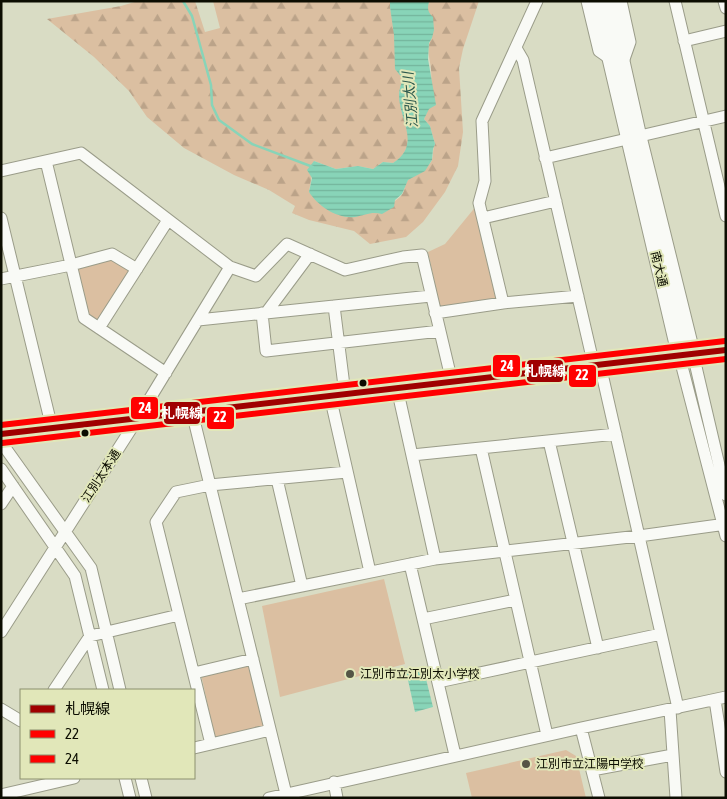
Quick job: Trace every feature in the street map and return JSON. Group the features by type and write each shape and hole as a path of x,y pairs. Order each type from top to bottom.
{"main road":[{"name":"南大通","path":"596,1 616,60"},
{"name":"南大通","path":"609,1 616,60 686,355"},
{"path":"1,434 726,350"}],"street":[{"path":"503,303 479,203 486,181 482,121 537,1"},
{"path":"587,1 599,51 616,60 630,42 621,1"},
{"path":"674,1 726,216"},
{"path":"724,1 726,8"},
{"path":"684,41 726,31"},
{"path":"516,48 523,60 578,296 616,434 661,634 674,709 673,755 676,798"},
{"path":"545,158 726,116"},
{"path":"1,171 81,154 230,267 256,276 288,244 345,270 403,257 422,255 452,382"},
{"path":"46,161 84,318 166,373"},
{"path":"483,218 556,202"},
{"path":"1,218 52,428"},
{"path":"99,328 168,220"},
{"path":"1,279 71,265 112,254 137,269"},
{"path":"310,254 264,313 266,351 440,331"},
{"name":"江別太本通","path":"1,632 138,418 230,267"},
{"path":"198,320 431,296"},
{"path":"435,313 503,303 578,296"},
{"path":"334,306 345,394"},
{"name":"南大通","path":"686,355 726,495"},
{"name":"南大通","path":"686,355 726,536"},
{"path":"397,388 436,559"},
{"path":"330,396 370,572"},
{"path":"192,412 286,794"},
{"path":"412,455 616,434"},
{"path":"549,441 598,648"},
{"path":"1,442 91,568 120,689"},
{"path":"481,448 547,735"},
{"path":"1,469 75,576 103,689"},
{"path":"211,744 156,522 176,492 210,486 347,472"},
{"path":"278,479 302,586"},
{"path":"1,504 13,486"},
{"path":"238,599 436,559 639,536 724,524"},
{"path":"410,564 455,755"},
{"path":"423,619 516,600"},
{"path":"55,689 90,636 179,615"},
{"path":"438,682 661,634"},
{"path":"194,673 254,659"},
{"path":"269,798 455,755 720,699 726,772"},
{"path":"1,709 20,720"},
{"path":"581,728 599,798"},
{"path":"195,748 270,730"},
{"path":"592,770 673,755"},
{"path":"1,795 42,782 66,779"},
{"path":"125,779 130,798"},
{"path":"141,779 146,798"},
{"path":"334,782 338,798"}],"green space":[{"path":"138,1 195,1 205,32 220,28 213,1 390,1 403,79 399,93 402,112 409,134 407,147 402,157 393,163 383,162 373,169 358,166 336,169 314,161 309,192 353,217 373,212 394,202 403,193 409,179 426,168 432,160 435,144 430,126 424,119 430,101 431,88 428,49 432,38 427,7 429,2 479,1 463,49 459,68 463,132 458,166 445,192 423,222 406,237 370,244 354,231 309,220 292,213 295,206 269,190 234,175 184,148 147,117 129,91 94,57 47,19 121,6"},
{"path":"477,205 496,300 440,307 428,252 445,244"},
{"path":"115,258 131,269 98,321 87,313 78,269"},
{"path":"384,579 405,664 280,697 262,606"},
{"path":"250,664 265,727 215,739 201,674"},
{"path":"566,750 576,756 586,798 472,798 466,773"}],"water":[{"name":"江別太川","path":"390,1 431,1 429,2 428,9 433,17 434,30 429,43 428,59 436,105 429,109 424,119 430,126 435,144 432,160 425,171 408,180 402,194 395,200 394,207 382,214 372,213 355,217 341,216 323,207 309,192 312,178 307,170 314,161 336,169 358,166 373,169 383,162 393,163 402,156 408,140 399,95 403,79 395,69"},
{"path":"423,667 433,707 415,712 406,671"}],"waterway":[{"path":"183,1 192,16 211,85 212,105 219,120 252,144 313,167"}],"transit line":[{"name":"24","path":"1,425 725,341"},
{"name":"札幌線","path":"1,434 726,350"},
{"name":"22","path":"2,443 726,359"}],"place":[{"name":"江別市立江別太小学校","path":"350,674"},
{"name":"江別市立江陽中学校","path":"526,764"}]}
